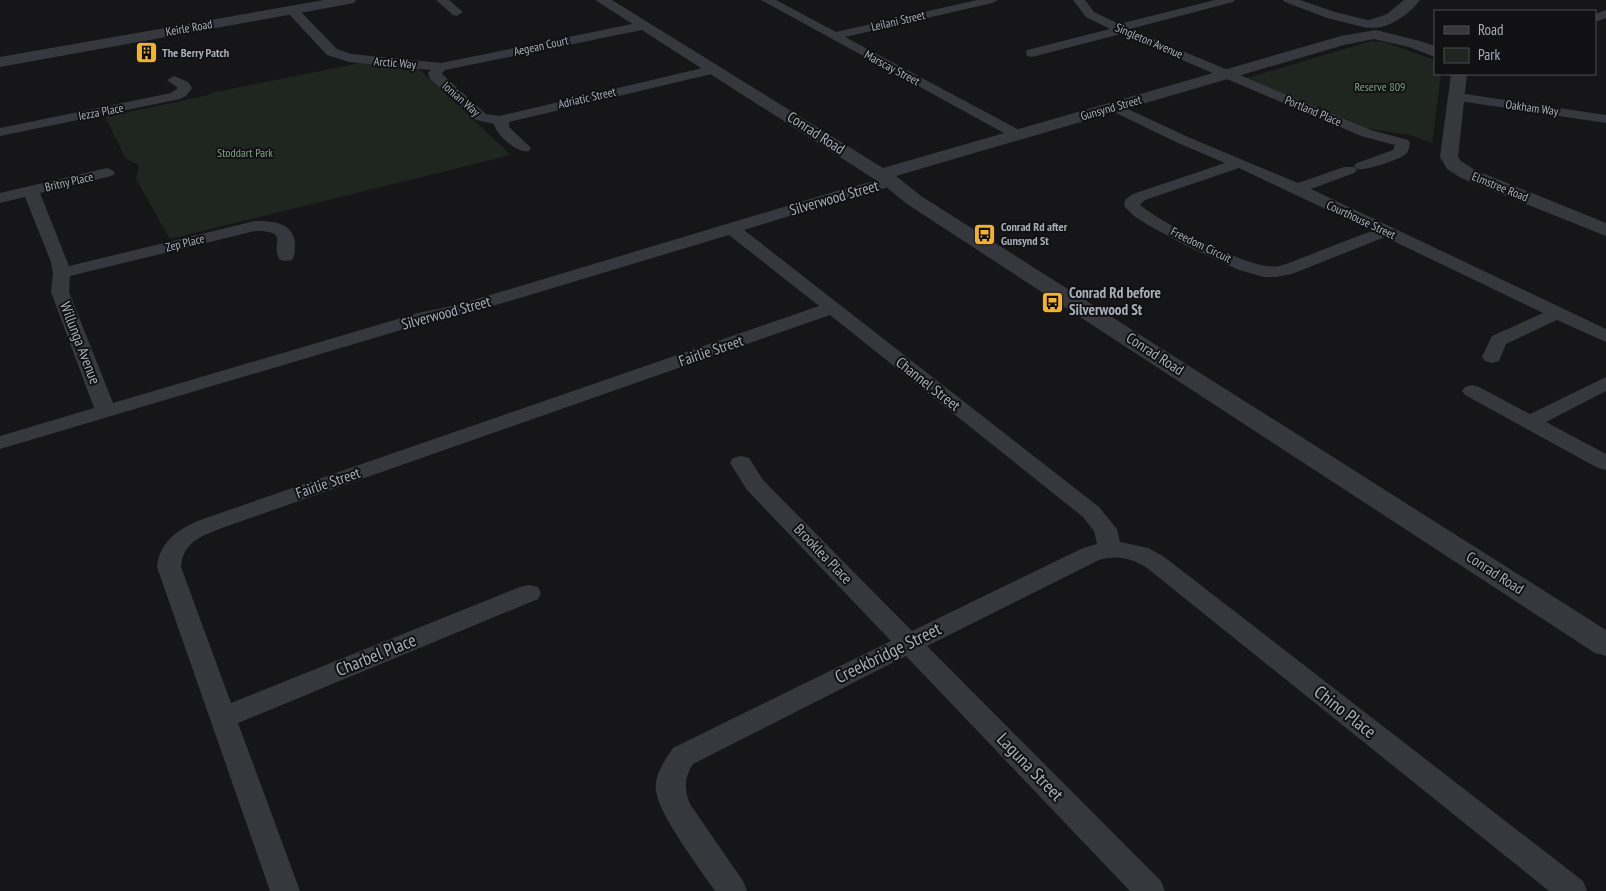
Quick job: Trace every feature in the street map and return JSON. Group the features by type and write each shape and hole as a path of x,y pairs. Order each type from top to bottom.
{"street":[{"name":"Keirle Road","path":"0,62 292,10 320,2 349,0"},
{"path":"442,0 457,12"},
{"name":"Conrad Road","path":"602,0 711,70 760,98 887,178 914,200 1606,645"},
{"name":"Marscay Street","path":"767,0 1018,135"},
{"name":"Leilani Street","path":"834,36 992,0"},
{"name":"Singleton Avenue","path":"1079,0 1080,6 1088,13 1120,29 1226,74"},
{"path":"1032,53 1229,0"},
{"path":"1289,0 1374,28 1434,52"},
{"path":"1374,28 1413,0"},
{"name":"Arctic Way","path":"292,10 332,52 349,58 441,67"},
{"name":"Aegean Court","path":"441,67 642,26"},
{"name":"Gunsynd Street","path":"887,178 1018,135 1341,41 1374,28"},
{"name":"Ionian Way","path":"441,67 435,73 435,76 478,116 502,121"},
{"name":"Adriatic Street","path":"502,121 516,114 711,70"},
{"name":"Portland Place","path":"1226,74 1366,133 1403,143 1402,150 1398,153 1297,189"},
{"name":"Elmstree Road","path":"1459,75 1458,97 1449,154 1454,165 1476,178 1606,230"},
{"name":"Iezza Place","path":"0,132 175,96 182,93 185,88 184,85 174,80"},
{"name":"Oakham Way","path":"1458,97 1606,119"},
{"name":"Courthouse Street","path":"1115,107 1171,134 1297,189 1606,336"},
{"path":"502,121 502,128 524,148"},
{"name":"Freedom Circuit","path":"1239,163 1138,197 1134,200 1132,206 1178,234 1245,267 1262,272 1286,270 1386,231"},
{"name":"Britny Place","path":"31,192 108,174"},
{"name":"Silverwood Street","path":"0,444 425,317 460,310 732,229 856,190 887,178"},
{"path":"0,198 31,192"},
{"name":"Willunga Avenue","path":"31,192 60,262 62,273 60,292 106,412"},
{"name":"Zep Place","path":"62,273 256,226 275,227 282,230 288,240 286,256"},
{"name":"Channel Street","path":"732,229 1091,512 1105,530 1110,548"},
{"name":"Fairlie Street","path":"285,891 169,566 172,549 186,536 211,524 832,308"},
{"path":"1492,357 1499,340 1557,313"},
{"path":"1530,422 1606,382"},
{"path":"1472,391 1606,463"},
{"name":"Brooklea Place","path":"741,462 755,485 909,643"},
{"name":"Creekbridge Street","path":"732,891 677,809 670,790 673,771 683,756 1091,554 1110,548"},
{"name":"Chino Place","path":"1110,548 1134,551 1155,562 1572,891"},
{"name":"Charbel Place","path":"223,718 529,593"},
{"name":"Laguna Street","path":"909,643 1150,891"}],"green space":[{"name":"Reserve 809","path":"1371,41 1384,42 1434,60 1434,75 1441,75 1432,143 1410,135 1369,129 1247,78"},
{"name":"Stoddart Park","path":"365,62 418,68 511,155 170,239 136,179 139,165 126,159 105,117 209,95 211,93"}],"place":[{"name":"The Berry Patch","path":"146,53"},
{"name":"Conrad Rd after Gunsynd St","path":"985,234"},
{"name":"Conrad Rd before Silverwood St","path":"1053,302"}]}
